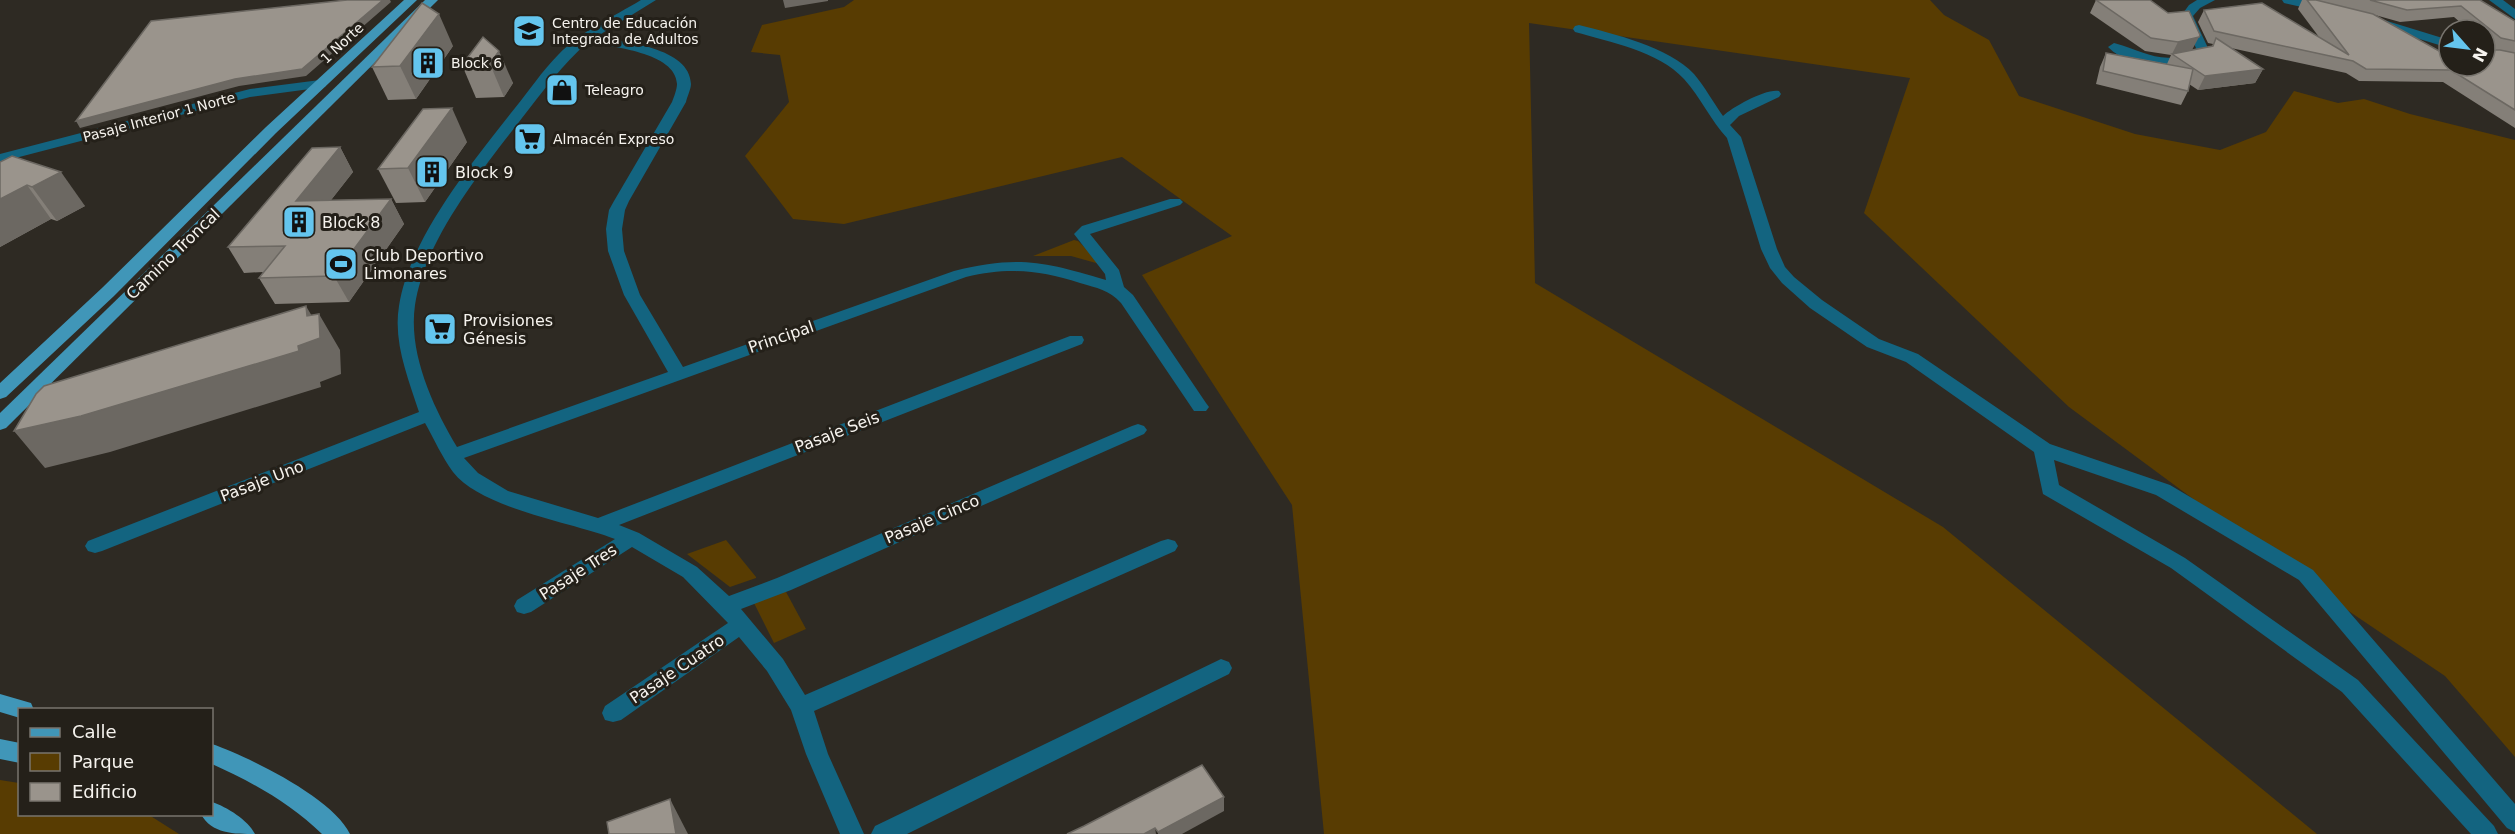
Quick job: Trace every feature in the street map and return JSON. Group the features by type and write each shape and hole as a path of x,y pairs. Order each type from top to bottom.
{"main road":[{"name":"1 Norte","path":"320,84 411,0"},
{"name":"1 Norte","path":"346,83 432,0"},
{"name":"Camino Troncal","path":"0,424 346,83"},
{"name":"Camino Troncal","path":"0,393 108,292 320,84"},
{"path":"0,703 18,708"},
{"path":"0,749 18,753"},
{"path":"213,754 289,791 321,816 338,834"},
{"path":"213,813 243,834"}],"street":[{"path":"650,0 585,38 562,58 480,162 429,241 419,262 408,306 407,331 410,356 429,415 460,467 471,478 501,496 599,525 632,538 690,572 726,606 776,665 801,707 817,754 852,834"},
{"path":"2114,47 2147,61 2158,63 2200,54 2202,48 2187,16 2190,9 2209,0"},
{"path":"2288,0 2341,12"},
{"path":"2495,0 2515,15"},
{"path":"2358,17 2437,40"},
{"path":"1579,29 1660,57 1688,75 1722,125 1734,137 1769,249 1778,268 1788,280 1816,304 1873,343 1912,358 2043,449 2163,490 2306,575 2515,821"},
{"path":"585,38 659,55 676,64 684,78 685,85 679,102 623,196 614,221 615,246 636,308 678,373"},
{"name":"Pasaje Interior 1 Norte","path":"0,158 250,93 320,84"},
{"path":"1722,125 1734,113 1774,94"},
{"path":"1175,202 1087,230 1082,234 1113,273 1116,288 1127,299 1200,407"},
{"name":"Principal","path":"453,454 678,373 984,268 1021,265 1052,269 1116,288"},
{"name":"Pasaje Seis","path":"599,525 1076,340"},
{"name":"Pasaje Uno","path":"95,546 429,415"},
{"name":"Pasaje Cinco","path":"726,606 784,584 1138,430"},
{"path":"2043,449 2050,489 2178,563 2350,686 2486,834"},
{"name":"Pasaje Tres","path":"524,606 632,538"},
{"path":"801,707 1168,546"},
{"name":"Pasaje Cuatro","path":"613,713 741,625"},
{"path":"883,834 1221,668"}],"green space":[{"path":"854,0 1930,0 1944,15 1989,40 2019,96 2135,134 2220,150 2266,132 2294,91 2338,103 2364,99 2410,114 2515,140 2515,757 2445,676 2304,581 2069,407 1864,213 1910,78 1529,23 1535,283 1943,527 2317,834 1324,834 1292,505 1142,275 1232,236 1122,157 844,224 793,219 745,156 789,102 780,55 751,52 762,25 844,7"},
{"path":"1074,240 1078,241 1103,265 1071,256 1033,256"},
{"path":"726,540 756,578 730,587 687,554"},
{"path":"785,590 806,629 774,643 754,603"},
{"path":"0,780 18,783 18,816 151,816 179,834 0,834"}],"building":[{"path":"347,0 383,0 302,69 235,79 76,121 151,21"},
{"path":"2096,0 2150,0 2168,13 2189,11 2200,35 2178,42 2151,38"},
{"path":"2307,0 2316,0 2373,14 2437,50 2437,70 2366,69 2353,61 2214,31 2204,10 2262,3 2349,55"},
{"path":"2370,0 2480,0 2515,21 2515,41 2497,35 2497,18 2476,18 2461,6 2407,10"},
{"path":"422,3 439,14 400,66 372,67"},
{"path":"483,37 499,51 490,64 462,65"},
{"path":"2216,38 2263,69 2205,76 2172,54 2213,46"},
{"path":"2497,50 2515,53 2515,110 2464,78 2497,78"},
{"path":"2106,53 2193,69 2188,91 2103,71"},
{"path":"452,108 408,168 378,169 423,109"},
{"path":"340,147 296,201 391,199 334,276 259,278 285,246 228,247 312,148"},
{"path":"12,156 61,172 32,187 27,185 0,199 0,162"},
{"path":"306,306 307,316 319,314 320,338 298,346 299,351 81,416 14,431 36,394 44,386"},
{"path":"1202,765 1224,797 1158,832 1155,828 1144,834 1067,834 1084,826"},
{"path":"670,799 676,834 609,834 607,822"}],"place":[{"name":"Centro de Educación Integrada de Adultos","path":"529,31"},
{"name":"Block 6","path":"428,63"},
{"name":"Teleagro","path":"562,90"},
{"name":"Almacén Expreso","path":"530,139"},
{"name":"Block 9","path":"432,172"},
{"name":"Block 8","path":"299,222"},
{"name":"Club Deportivo Limonares","path":"341,264"},
{"name":"Provisiones Génesis","path":"440,329"}]}
